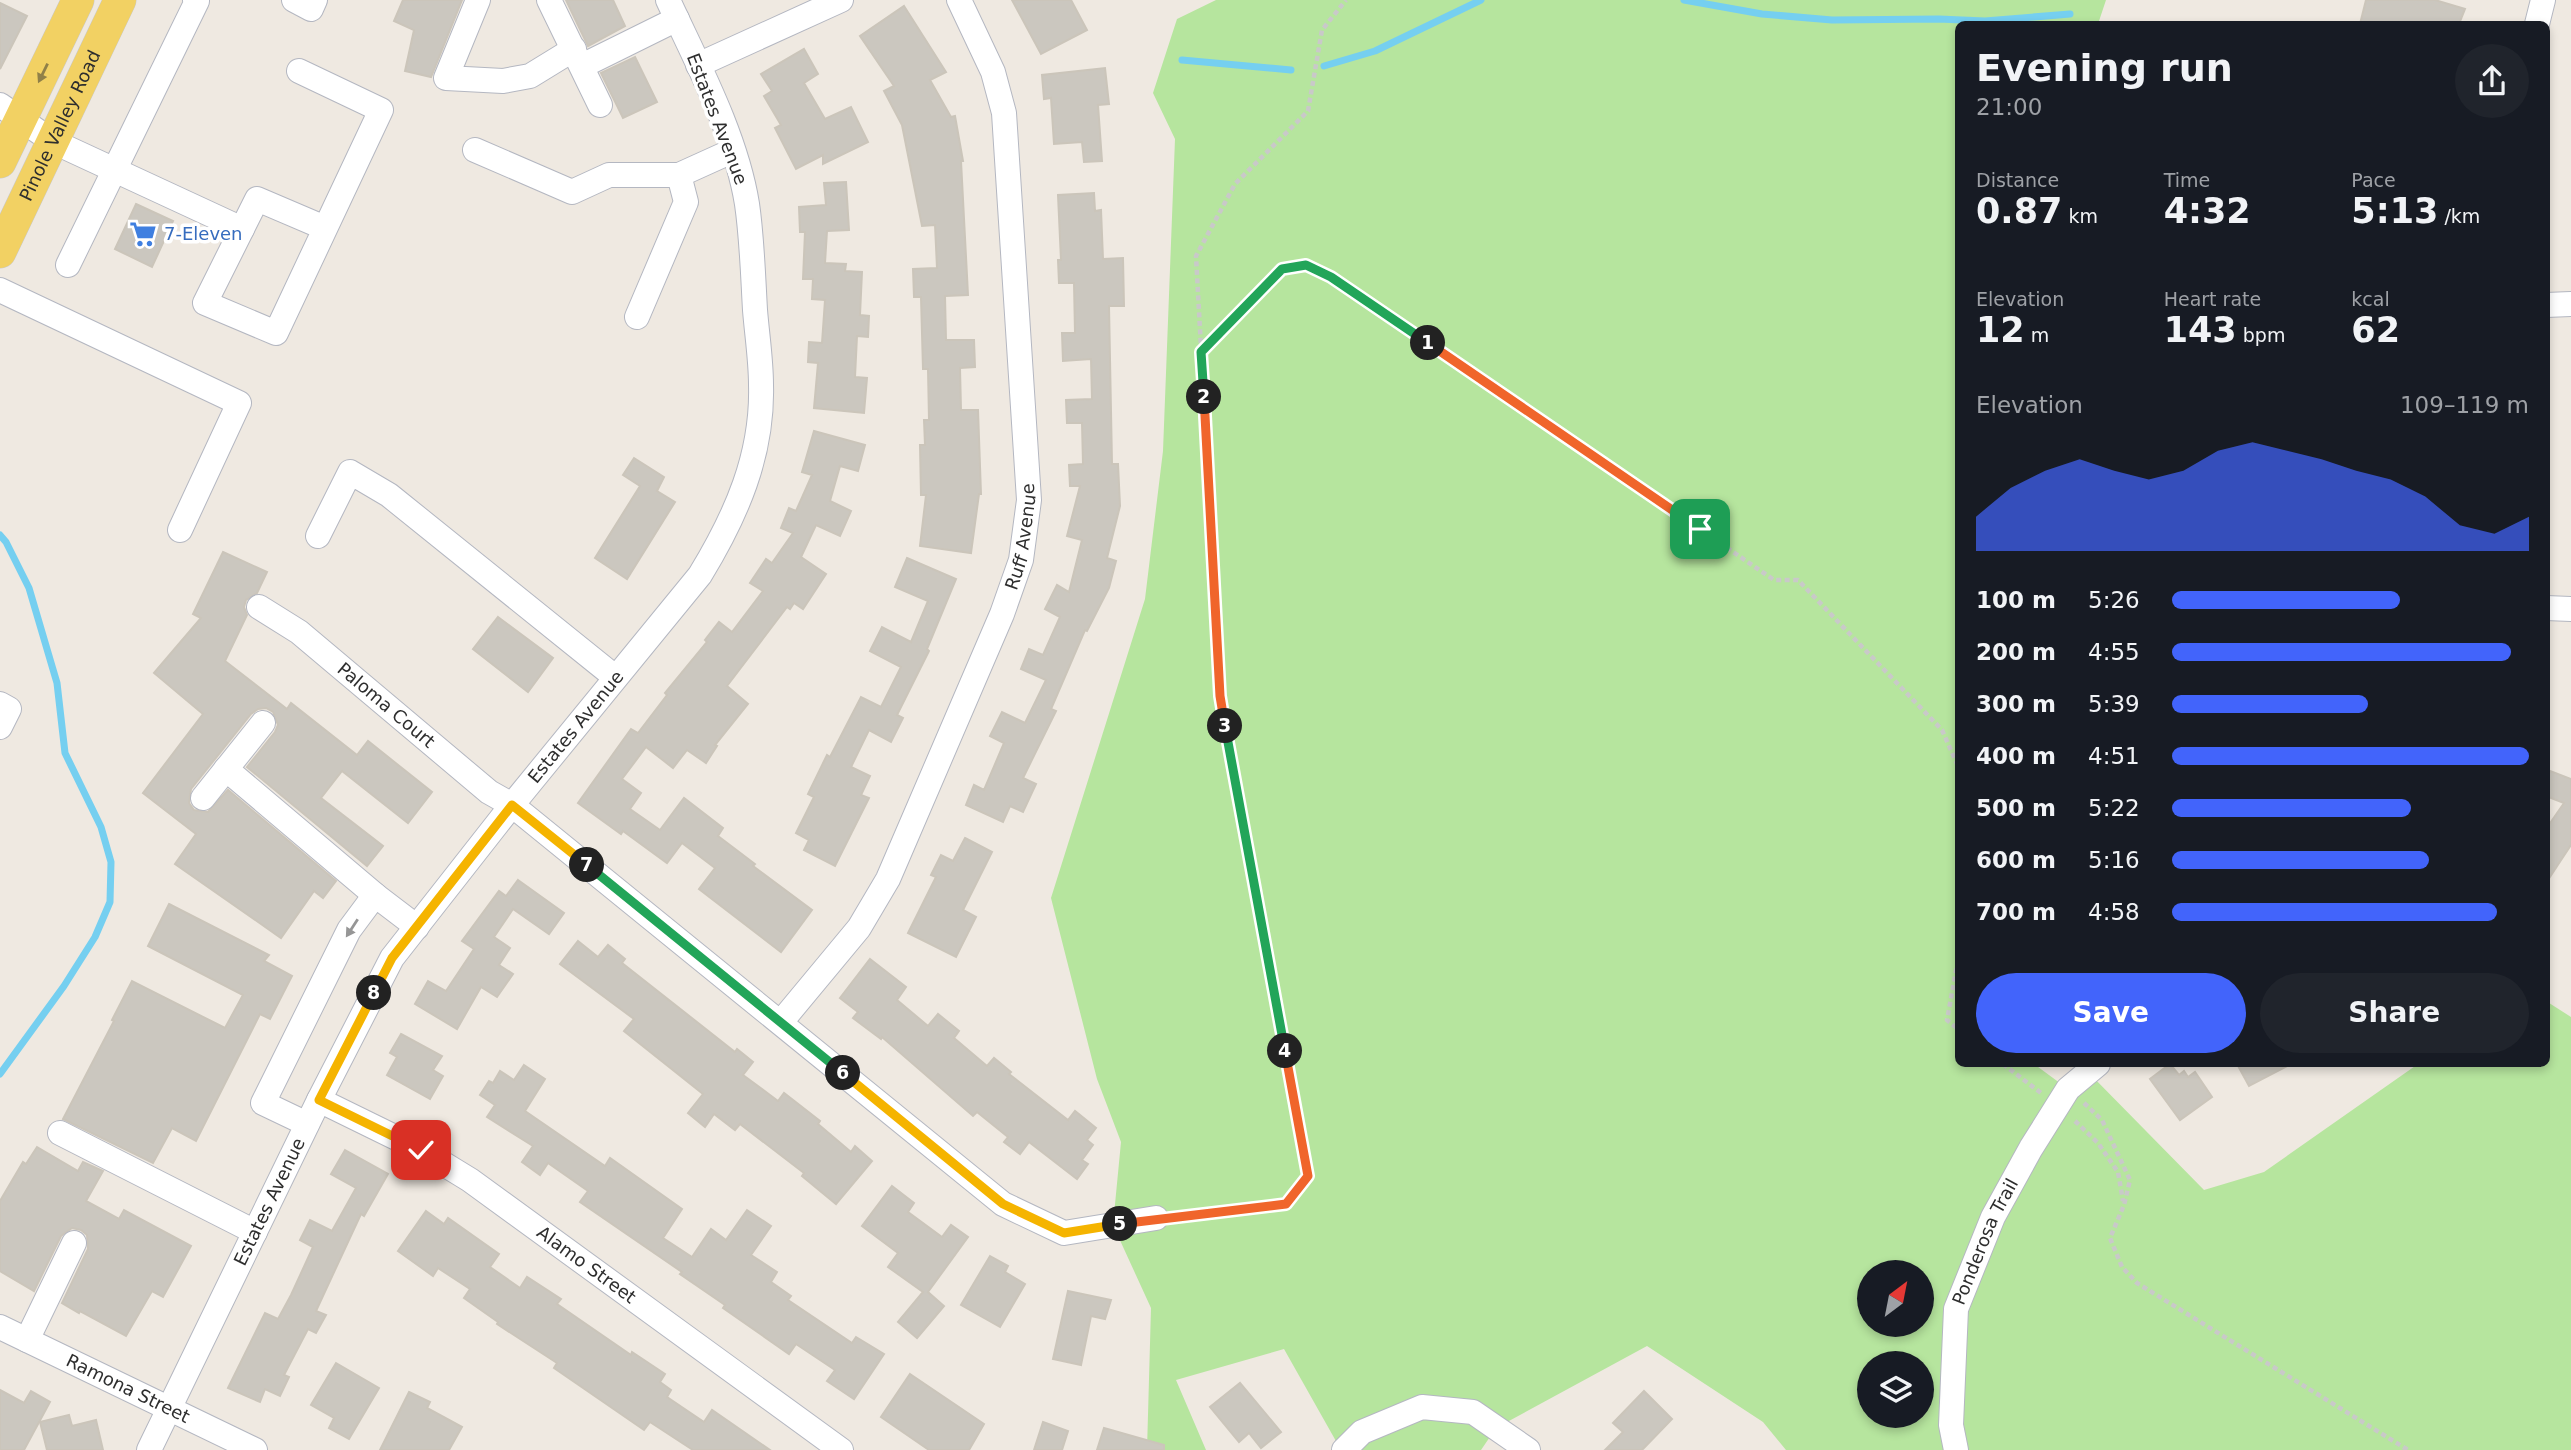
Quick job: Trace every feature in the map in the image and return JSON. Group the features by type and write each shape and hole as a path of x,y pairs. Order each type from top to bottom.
{"main road":[{"path":"0,162 11,112 78,0"},
{"name":"Pinole Valley Road","path":"0,252 121,0"}],"street":[{"path":"294,0 311,9 315,0"},
{"path":"478,0 446,78 503,81 530,76 578,58 672,10"},
{"path":"549,0 600,105"},
{"path":"698,65 841,0"},
{"name":"Ruff Avenue","path":"781,1022 859,928 888,879 1002,614 1021,560 1029,500 1004,113 993,72 959,0"},
{"path":"2538,21 2543,0"},
{"path":"68,265 196,1"},
{"name":"Estates Avenue","path":"149,1450 307,1124 392,958 512,805 700,575 735,512 756,450 761,385 747,204 732,151 698,65 672,10"},
{"path":"299,71 381,110 326,228 276,332 205,303 257,199 326,228"},
{"path":"11,112 52,142 242,229"},
{"path":"475,150 572,192 609,174 679,175 732,151"},
{"path":"637,317 685,202 679,175"},
{"path":"0,290 239,403 180,530"},
{"path":"2550,304 2571,304"},
{"path":"318,536 350,472 389,495 615,677"},
{"name":"Paloma Court","path":"259,607 299,632 489,792 512,805 1003,1204 1064,1233 1156,1218"},
{"path":"2550,608 2571,609"},
{"path":"0,704 9,709 0,727"},
{"path":"203,798 263,723"},
{"path":"226,769 375,895 417,927"},
{"path":"307,1124 263,1103 349,930 375,895"},
{"name":"Ponderosa Trail","path":"1956,1450 1951,1425 1956,1309 1993,1217 2031,1148 2062,1097 2095,1067"},
{"name":"Alamo Street","path":"319,1100 421,1150 470,1180 841,1450"},
{"path":"60,1133 255,1231"},
{"path":"27,1340 74,1243"},
{"name":"Ramona Street","path":"0,1327 255,1450"},
{"path":"1344,1450 1362,1432 1422,1407 1472,1412 1528,1450"}],"path":[{"path":"1156,1218 1286,1204 1308,1176 1220,696 1196,256 1235,184 1308,111 1322,30 1346,0"},
{"path":"1201,352 1282,269 1306,265 1331,277 1774,580 1798,580 1942,730 1955,759"},
{"path":"1955,976 1947,1020 1955,1027"},
{"path":"2008,1067 2102,1120 2130,1180 2124,1205 2110,1238 2122,1267 2137,1283 2408,1450"},
{"path":"2062,1097 2118,1172 2124,1205"}],"green space":[{"path":"1216,0 2106,0 2099,21 1955,21 1955,1067 2038,1067 2068,1089 2088,1072 2204,1190 2264,1172 2414,1067 2550,1067 2550,1004 2571,1017 2571,1450 1786,1450 1763,1422 1647,1346 1496,1428 1481,1450 1341,1450 1284,1349 1176,1380 1206,1450 1147,1450 1151,1308 1113,1225 1121,1142 1097,1079 1051,898 1145,599 1163,451 1175,139 1153,93 1177,19"}],"building":[{"path":"403,0 462,0 431,77 405,71 414,30 394,21"},
{"path":"566,0 613,0 625,26 588,46"},
{"path":"1012,0 1071,0 1087,30 1041,54"},
{"path":"2366,0 2435,0 2465,9 2460,21 2361,21"},
{"path":"0,3 27,16 0,69"},
{"path":"904,6 946,72 930,80 951,117 955,116 963,161 968,295 945,296 946,340 974,340 975,367 960,368 961,410 978,410 981,494 971,553 920,546 926,495 921,495 920,445 925,445 924,420 929,420 928,369 923,369 921,297 914,297 913,269 937,268 935,225 922,226 902,125 884,91 894,86 860,36"},
{"path":"804,49 818,74 804,83 825,119 851,107 868,142 823,164 823,155 796,169 775,128 781,125 764,96 772,91 761,74"},
{"path":"635,57 657,102 623,118 601,73"},
{"path":"1105,68 1109,104 1098,105 1102,161 1084,162 1082,142 1054,144 1051,98 1044,99 1042,75"},
{"path":"846,182 849,230 827,231 825,263 846,264 845,271 862,272 860,315 869,316 868,337 857,336 855,377 867,378 864,413 814,408 818,363 808,362 809,342 822,343 825,300 812,299 813,279 803,279 805,232 800,232 799,207 826,205 824,183"},
{"path":"1094,193 1095,211 1101,210 1103,259 1123,258 1124,306 1109,306 1112,464 1118,464 1120,506 1107,558 1116,561 1109,588 1087,631 1085,630 1051,709 1056,711 1023,778 1036,784 1023,812 1010,806 1003,822 966,805 974,785 984,790 1004,743 990,736 1002,712 1025,723 1046,680 1021,669 1029,649 1043,655 1060,617 1045,609 1057,585 1069,592 1082,540 1067,536 1080,486 1070,486 1069,465 1083,464 1082,423 1067,423 1066,400 1092,399 1091,359 1063,361 1062,333 1075,333 1074,283 1059,283 1058,260 1061,260 1058,195"},
{"path":"136,204 173,221 152,267 115,249"},
{"path":"814,431 865,445 858,471 840,466 830,501 851,511 840,536 816,525 801,557 826,574 803,609 794,603 790,609 787,607 727,686 748,704 715,745 717,746 706,763 687,750 673,768 646,747 622,779 641,793 630,809 660,830 684,798 723,828 718,836 812,910 781,952 699,889 715,868 682,843 667,863 578,803 631,729 638,733 719,622 732,632 763,591 750,583 766,559 772,563 793,533 781,528 789,508 796,511 812,475 802,472"},
{"path":"634,458 664,477 657,491 675,502 627,579 595,558 640,486 623,475"},
{"path":"223,552 267,572 257,593 246,600 244,607 247,615 225,661 287,709 291,703 357,755 368,741 432,792 408,823 342,771 321,798 383,846 367,866 247,767 278,725 273,712 266,708 251,714 191,789 189,803 194,810 208,812 228,790 336,881 323,898 314,891 281,938 175,864 196,834 143,793 203,714 154,673 201,618 193,614"},
{"path":"907,558 956,579 927,649 929,651 897,715 903,718 891,742 869,730 851,767 870,776 861,795 869,798 835,866 804,850 809,840 796,833 814,797 808,794 861,697 881,707 901,667 870,651 882,627 911,642 928,601 895,587"},
{"path":"498,617 553,658 528,692 473,649"},
{"path":"2550,771 2571,779 2571,845 2550,877 2550,823 2564,803 2550,798"},
{"path":"965,838 992,852 963,910 976,917 956,957 908,933 936,877 931,875 941,855 953,861"},
{"path":"518,880 564,913 549,934 513,909 494,937 510,948 499,965 513,974 497,997 481,987 457,1029 415,1004 428,981 446,991 474,949 462,941 499,891 506,896"},
{"path":"169,904 269,955 264,961 292,976 270,1019 260,1014 196,1141 172,1128 153,1163 63,1119 132,981 225,1028 243,995 148,946"},
{"path":"578,941 598,957 608,945 625,959 622,963 735,1052 737,1049 753,1062 743,1075 778,1101 784,1093 820,1121 818,1124 851,1152 855,1146 872,1161 836,1204 802,1176 804,1173 740,1124 735,1130 714,1114 705,1127 688,1113 703,1094 624,1031 634,1019 560,964"},
{"path":"870,959 906,987 897,1000 928,1026 938,1014 959,1031 954,1038 987,1066 994,1058 1011,1072 1009,1074 1068,1120 1075,1111 1096,1128 1087,1140 1093,1145 1082,1160 1088,1164 1077,1179 1029,1142 1020,1154 1004,1142 1008,1137 977,1112 973,1116 882,1037 881,1039 853,1018 858,1012 840,998"},
{"path":"401,1034 442,1056 433,1070 443,1076 430,1099 387,1075 397,1057 390,1053"},
{"path":"524,1065 545,1079 525,1111 605,1166 610,1158 682,1209 663,1238 692,1257 711,1229 726,1240 747,1210 771,1226 751,1255 777,1272 771,1282 791,1296 788,1300 852,1343 856,1337 884,1354 854,1399 827,1381 835,1370 796,1344 789,1354 723,1308 725,1305 680,1274 682,1272 580,1202 588,1191 548,1163 540,1175 522,1162 533,1146 487,1117 495,1105 480,1095 489,1081 493,1083 500,1071 514,1080"},
{"path":"2166,1067 2172,1067 2179,1075 2184,1071 2188,1077 2195,1072 2212,1097 2180,1120 2150,1079"},
{"path":"2239,1067 2285,1067 2249,1086"},
{"path":"37,1147 78,1171 83,1162 103,1171 86,1201 119,1219 124,1210 191,1246 163,1297 152,1291 126,1336 62,1303 88,1249 87,1235 81,1230 72,1228 61,1236 34,1291 0,1271 0,1201 23,1162 26,1164"},
{"path":"345,1150 388,1174 364,1216 361,1214 316,1311 326,1315 316,1333 308,1329 284,1375 289,1377 280,1396 265,1389 260,1402 228,1388 265,1313 278,1319 291,1295 313,1247 300,1240 310,1220 332,1231 356,1188 331,1174"},
{"path":"892,1186 914,1203 908,1212 942,1237 951,1225 968,1237 928,1292 944,1306 917,1338 898,1322 923,1292 888,1267 898,1253 862,1226"},
{"path":"426,1211 444,1224 448,1218 499,1254 490,1267 520,1288 527,1277 561,1299 557,1304 631,1355 632,1352 665,1374 660,1382 671,1390 667,1397 704,1422 712,1410 770,1450 693,1450 650,1422 644,1430 554,1368 557,1363 497,1324 498,1322 464,1298 470,1289 438,1268 433,1276 398,1251"},
{"path":"990,1256 1008,1266 1005,1272 1025,1284 1000,1327 961,1305"},
{"path":"1068,1291 1111,1300 1105,1319 1091,1316 1081,1365 1053,1359"},
{"path":"336,1363 379,1388 349,1439 329,1428 334,1418 311,1405"},
{"path":"910,1374 984,1424 969,1450 929,1450 881,1417"},
{"path":"1240,1383 1281,1432 1261,1448 1249,1433 1239,1442 1210,1407"},
{"path":"0,1390 24,1403 31,1391 50,1402 24,1450 0,1450"},
{"path":"1644,1391 1672,1419 1642,1450 1605,1450 1623,1432 1613,1423"},
{"path":"409,1392 430,1402 427,1408 462,1427 449,1450 380,1450"},
{"path":"69,1415 72,1426 96,1420 103,1450 47,1450 40,1422"},
{"path":"1043,1422 1068,1431 1062,1450 1034,1450"},
{"path":"1104,1428 1164,1445 1164,1450 1097,1450"}],"waterway":[{"path":"1324,66 1375,51 1481,0"},
{"path":"1684,0 1762,14 1832,20 1985,21 2070,14"},
{"path":"1182,60 1291,70"},
{"path":"0,535 29,588 57,683 65,753 101,827 111,862 110,902 95,937 64,986 0,1074"}],"place":[{"name":"7-Eleven","path":"143,234"}],"route":[{"path":"421,1150 319,1100 392,958 512,805 1003,1204 1064,1233 1156,1218 1286,1204 1308,1176 1220,696 1201,352 1282,269 1306,265 1331,277 1700,529"}]}
